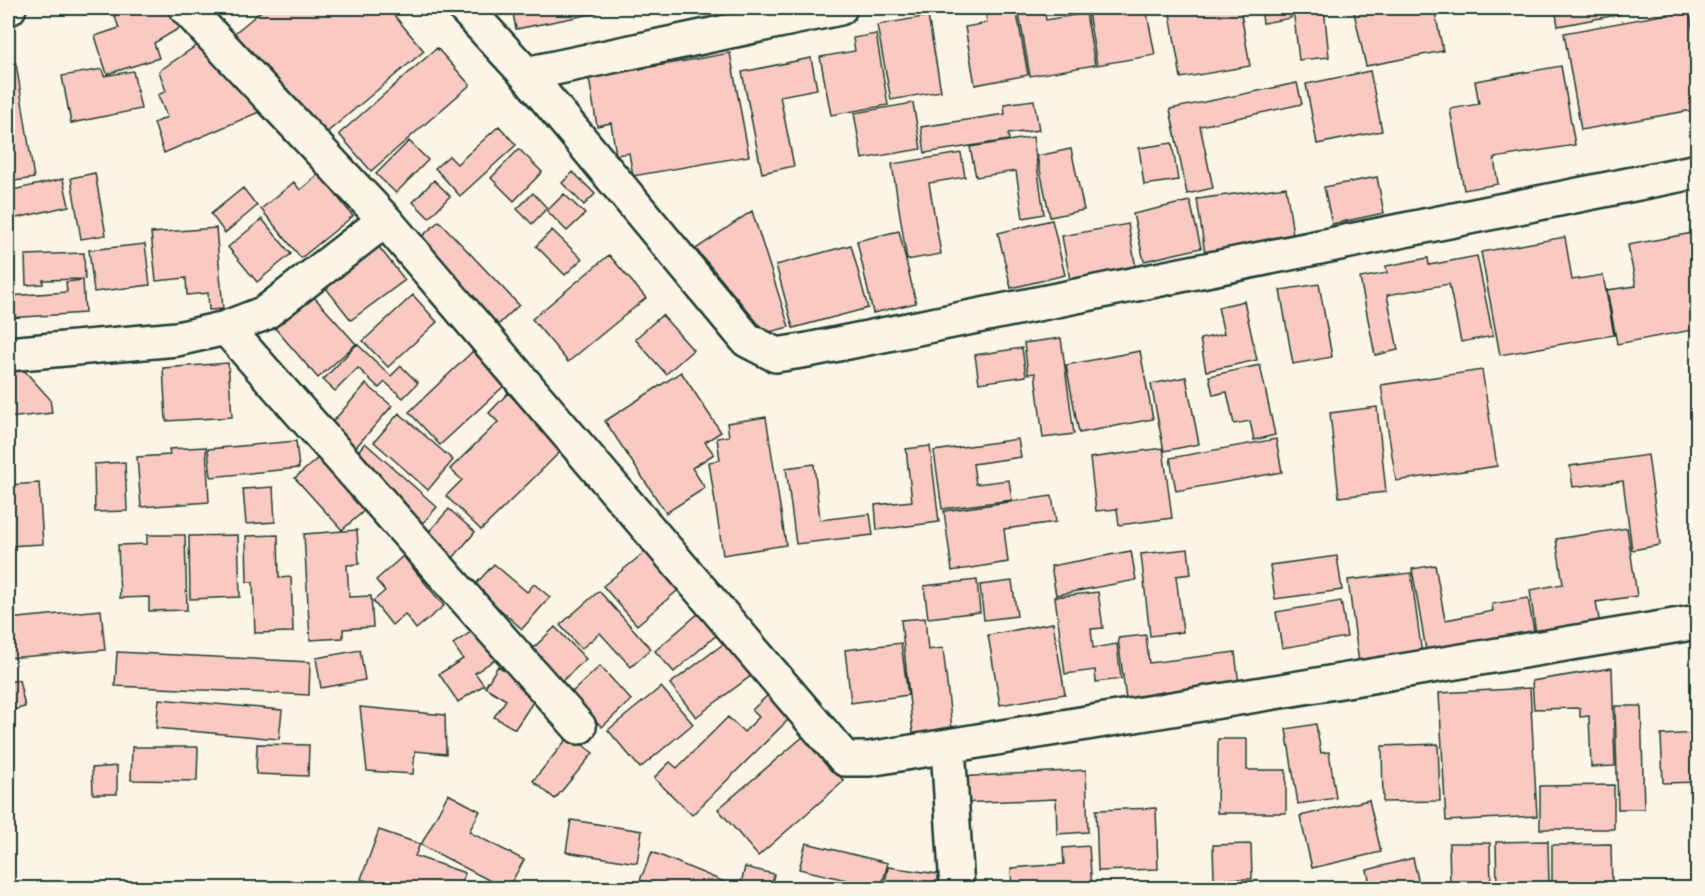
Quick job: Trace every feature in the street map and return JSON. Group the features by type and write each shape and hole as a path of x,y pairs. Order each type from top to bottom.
{"street":[{"path":"186,8 385,220 845,759 869,759 948,747 1698,622"},
{"path":"465,8 526,74 747,340 776,355 808,351 1698,171"},
{"path":"526,74 840,8"},
{"path":"8,354 177,339 226,328 265,313 385,220"},
{"path":"226,328 579,728"},
{"path":"948,747 957,888"}],"building":[{"path":"112,8 165,8 183,26 154,43 159,58 107,74 95,36 119,28"},
{"path":"265,8 388,8 424,51 319,139 231,36"},
{"path":"512,8 596,8 597,13 516,29"},
{"path":"1016,8 1028,75 975,85 965,27 987,23 985,10"},
{"path":"1018,8 1044,8 1046,20 1086,13 1095,65 1030,76"},
{"path":"1115,8 1146,8 1155,55 1097,65 1088,12"},
{"path":"1169,8 1240,8 1250,66 1181,78"},
{"path":"1261,8 1289,8 1291,18 1263,23"},
{"path":"1293,8 1324,8 1329,57 1299,60"},
{"path":"1353,8 1434,8 1443,51 1366,66"},
{"path":"1555,8 1620,8 1622,14 1558,26"},
{"path":"1689,10 1698,56 1698,109 1581,130 1564,33"},
{"path":"928,16 941,91 891,100 877,25"},
{"path":"876,34 888,105 831,115 820,57 855,51 853,38"},
{"path":"202,42 259,112 164,153 154,123 167,117 158,95 166,91 159,71"},
{"path":"437,48 470,85 371,171 339,134"},
{"path":"730,53 749,156 633,176 629,153 616,155 611,123 597,126 589,78"},
{"path":"811,58 817,89 780,96 794,166 762,173 742,72"},
{"path":"16,63 34,178 8,182 8,65"},
{"path":"1561,66 1575,145 1494,158 1498,184 1464,190 1450,109 1479,104 1475,81"},
{"path":"102,69 104,76 133,71 141,109 71,123 62,76"},
{"path":"1370,71 1382,131 1317,144 1306,84"},
{"path":"1297,83 1302,104 1200,126 1213,188 1187,194 1170,109"},
{"path":"1034,100 1039,130 1008,134 1009,140 925,153 921,127 1005,114 1004,104"},
{"path":"913,103 921,149 862,159 854,113"},
{"path":"499,126 516,145 460,196 435,168 449,156 457,164"},
{"path":"1033,137 1044,214 1023,218 1016,171 976,177 970,147"},
{"path":"409,141 428,160 396,193 376,174"},
{"path":"1172,143 1178,180 1144,185 1139,148"},
{"path":"519,149 542,172 514,201 491,178"},
{"path":"1071,149 1084,210 1050,217 1037,156"},
{"path":"961,153 965,177 929,183 941,254 907,260 892,164"},
{"path":"573,172 595,194 584,205 562,183"},
{"path":"95,173 106,235 81,239 71,178"},
{"path":"319,174 353,216 301,258 261,209 294,182 300,190"},
{"path":"1377,177 1384,213 1332,224 1324,187"},
{"path":"63,179 69,206 8,220 8,191"},
{"path":"434,180 450,196 429,218 413,202"},
{"path":"1286,187 1294,241 1205,254 1197,199"},
{"path":"243,188 257,206 225,233 211,214"},
{"path":"533,193 547,208 532,224 517,209"},
{"path":"564,194 585,214 567,231 547,211"},
{"path":"1190,201 1201,248 1144,261 1133,214"},
{"path":"752,211 789,327 766,333 696,249"},
{"path":"262,219 291,254 257,282 228,247"},
{"path":"1052,220 1065,275 1011,288 998,233"},
{"path":"439,221 519,305 498,325 418,240"},
{"path":"1128,224 1136,268 1070,280 1062,236"},
{"path":"216,228 223,309 209,310 208,293 187,295 186,278 156,281 151,233"},
{"path":"552,230 582,259 565,275 536,246"},
{"path":"899,231 916,303 873,313 857,241"},
{"path":"1698,232 1698,329 1617,344 1607,290 1636,286 1628,245"},
{"path":"371,237 405,280 351,320 318,278"},
{"path":"1565,237 1572,280 1603,275 1614,335 1500,355 1481,252"},
{"path":"145,244 150,285 94,292 89,250"},
{"path":"851,245 868,308 793,328 776,265"},
{"path":"84,253 85,279 43,280 43,284 26,285 25,255"},
{"path":"609,255 646,298 568,362 532,319"},
{"path":"1477,256 1493,336 1461,342 1449,284 1387,295 1398,350 1375,355 1360,278 1387,273 1386,266 1428,258 1429,265"},
{"path":"83,280 85,313 8,318 8,296 67,292 66,282"},
{"path":"1319,284 1332,357 1293,364 1280,290"},
{"path":"306,288 356,344 318,378 268,320"},
{"path":"413,295 437,322 388,367 363,341"},
{"path":"1244,301 1257,360 1206,371 1200,339 1224,334 1218,307"},
{"path":"662,315 693,350 666,374 635,339"},
{"path":"1061,338 1074,434 1043,438 1035,373 1028,374 1024,343"},
{"path":"357,344 391,376 401,366 418,383 403,398 385,382 379,388 358,368 335,391 323,380"},
{"path":"1022,348 1026,376 979,383 975,355"},
{"path":"473,351 505,385 440,445 409,412"},
{"path":"1140,351 1153,419 1079,433 1066,365"},
{"path":"228,363 232,417 166,421 163,368"},
{"path":"1260,365 1275,435 1254,440 1250,421 1234,424 1227,392 1213,395 1209,376"},
{"path":"23,369 50,399 52,413 8,418 8,371"},
{"path":"1482,370 1497,466 1396,481 1381,385"},
{"path":"681,372 721,432 705,442 714,454 692,468 705,488 666,513 605,421"},
{"path":"1186,377 1199,444 1164,451 1151,384"},
{"path":"366,384 392,406 348,456 322,434"},
{"path":"508,393 563,449 481,530 446,496 462,480 450,469 498,422 489,413"},
{"path":"1377,407 1386,492 1339,497 1330,413"},
{"path":"399,413 453,460 428,490 374,442"},
{"path":"766,417 786,545 723,555 709,462 720,460 717,438 729,436 727,423"},
{"path":"1018,439 1021,457 973,464 976,484 1009,480 1012,500 942,509 934,451"},
{"path":"1276,439 1282,472 1176,491 1170,458"},
{"path":"296,441 299,468 211,477 208,449"},
{"path":"365,443 437,507 422,524 349,462"},
{"path":"930,446 939,522 877,530 875,505 912,501 906,449"},
{"path":"206,447 209,502 141,507 137,457 170,455 169,449"},
{"path":"1163,448 1172,518 1119,525 1117,509 1096,511 1090,458"},
{"path":"1648,455 1660,545 1632,550 1623,481 1573,487 1570,466"},
{"path":"318,458 365,510 342,530 295,478"},
{"path":"125,462 127,511 95,512 94,464"},
{"path":"814,464 820,520 870,514 873,535 796,544 786,468"},
{"path":"39,483 43,544 8,546 8,485"},
{"path":"273,487 275,522 246,524 243,489"},
{"path":"1052,496 1056,522 1004,529 1008,562 952,571 944,511"},
{"path":"449,509 475,532 453,558 426,535"},
{"path":"1627,528 1637,596 1596,602 1600,625 1536,634 1530,590 1563,584 1556,539"},
{"path":"357,530 359,564 347,565 349,597 371,596 373,627 343,629 343,638 310,640 304,534"},
{"path":"147,535 185,535 187,610 149,611 149,597 120,598 118,545 147,544"},
{"path":"238,535 240,597 190,599 189,536"},
{"path":"278,535 279,578 291,577 293,632 255,633 253,582 247,582 246,536"},
{"path":"651,547 683,586 637,625 603,586"},
{"path":"1188,549 1191,574 1176,576 1183,632 1150,636 1141,554"},
{"path":"1131,551 1136,580 1056,595 1051,566"},
{"path":"403,556 444,606 416,629 405,614 392,625 373,601 385,591 376,580"},
{"path":"1337,556 1342,590 1275,599 1270,565"},
{"path":"494,564 527,592 534,584 550,597 522,629 474,586"},
{"path":"1435,565 1445,620 1493,611 1492,604 1528,598 1534,631 1426,650 1412,569"},
{"path":"1411,573 1422,655 1359,663 1348,580"},
{"path":"977,580 980,612 928,618 924,586"},
{"path":"1012,581 1017,616 984,620 980,585"},
{"path":"599,591 651,649 631,667 600,633 581,649 560,625"},
{"path":"1098,592 1103,628 1091,629 1093,648 1117,644 1121,679 1096,682 1095,670 1065,674 1055,597"},
{"path":"1341,601 1347,637 1282,648 1276,612"},
{"path":"101,610 105,650 8,658 8,619"},
{"path":"700,612 719,633 674,672 655,651"},
{"path":"925,618 928,650 943,648 952,729 913,734 901,620"},
{"path":"1053,623 1065,694 1000,705 988,635"},
{"path":"555,627 586,659 551,691 521,660"},
{"path":"477,628 497,658 475,673 484,685 458,702 439,674 463,659 453,644"},
{"path":"1146,635 1149,663 1235,652 1239,685 1126,700 1118,638"},
{"path":"726,642 752,675 696,717 670,684"},
{"path":"901,643 908,695 851,703 845,650"},
{"path":"360,650 365,680 321,688 316,658"},
{"path":"117,652 310,662 309,695 115,686"},
{"path":"498,666 539,693 515,729 494,717 506,700 485,687"},
{"path":"600,666 631,700 602,727 570,694"},
{"path":"1612,668 1615,766 1591,767 1589,716 1580,717 1580,708 1534,709 1532,681"},
{"path":"19,680 25,707 8,711 8,682"},
{"path":"661,687 693,724 640,768 608,730"},
{"path":"1530,688 1537,816 1446,821 1439,693"},
{"path":"770,693 793,715 692,815 654,778 670,762 677,768 728,717 744,732 759,717 752,710"},
{"path":"159,699 282,710 279,739 156,728"},
{"path":"1615,706 1641,706 1644,809 1618,809"},
{"path":"360,707 445,715 446,754 415,751 413,774 367,771"},
{"path":"1316,724 1321,753 1329,752 1336,798 1298,804 1286,729"},
{"path":"1698,733 1698,782 1663,783 1661,735"},
{"path":"570,735 593,753 555,799 533,781"},
{"path":"804,736 844,781 758,856 718,809"},
{"path":"1218,739 1247,739 1247,770 1286,770 1286,813 1217,813"},
{"path":"257,744 309,745 308,776 256,774"},
{"path":"1438,744 1440,801 1383,802 1382,746"},
{"path":"132,747 198,747 197,781 131,780"},
{"path":"117,766 117,794 93,794 92,768"},
{"path":"1086,770 1088,832 1057,834 1056,799 959,803 958,777"},
{"path":"1614,785 1614,829 1540,829 1540,786"},
{"path":"448,794 480,811 469,832 524,860 508,888 421,845"},
{"path":"1369,800 1381,852 1312,868 1300,816"},
{"path":"1156,808 1158,869 1098,871 1096,810"},
{"path":"571,820 642,831 637,863 566,852"},
{"path":"379,830 420,844 415,856 465,873 460,888 386,888 361,879"},
{"path":"1548,841 1549,888 1497,888 1496,842"},
{"path":"806,843 888,863 881,888 799,869"},
{"path":"1449,843 1490,843 1491,888 1450,888"},
{"path":"1251,844 1252,879 1214,879 1213,845"},
{"path":"1611,844 1612,888 1552,888 1552,845"},
{"path":"1089,846 1092,888 1012,888 1011,868 1064,864 1063,848"},
{"path":"652,852 734,886 732,888 660,888 640,880"},
{"path":"1413,858 1420,888 1371,888 1367,870"},
{"path":"745,867 774,874 771,888 740,888"},
{"path":"888,867 945,875 943,888 884,888"}]}
